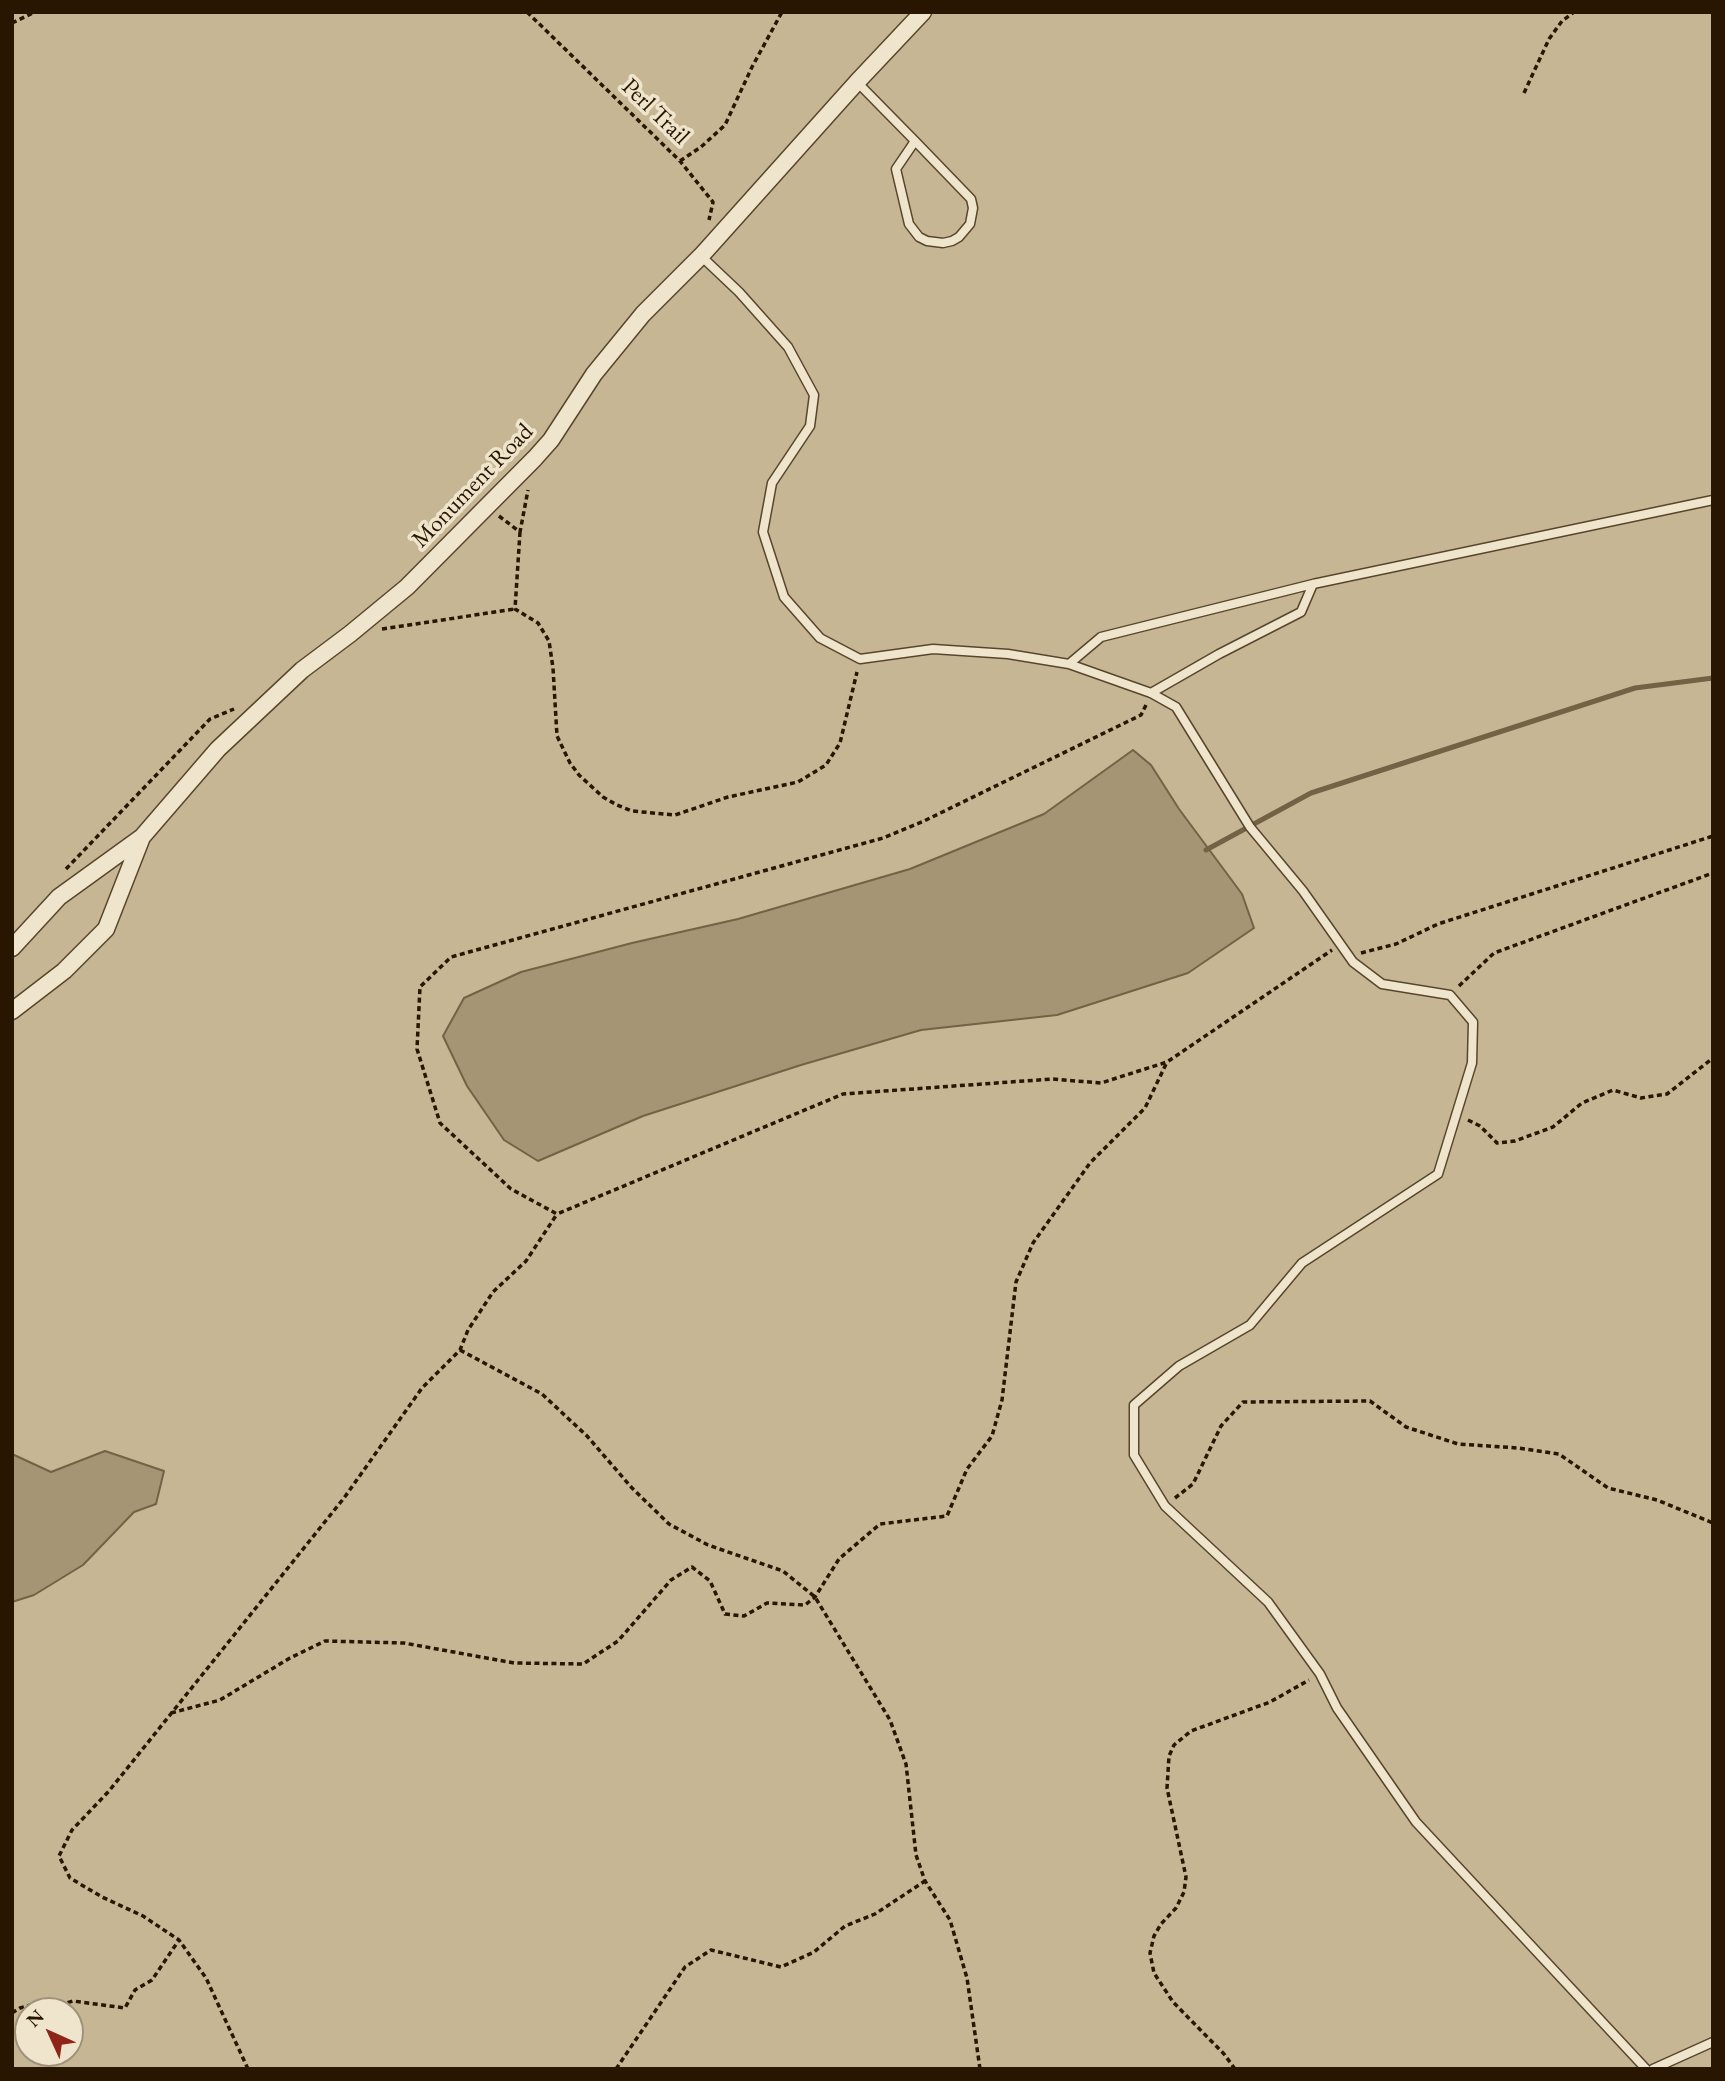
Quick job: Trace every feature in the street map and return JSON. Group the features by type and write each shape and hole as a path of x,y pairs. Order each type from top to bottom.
{"street":[{"name":"Monument Road","path":"12,948 59,897 142,836 218,749 302,670 407,587 534,458 551,440 594,374 643,314 701,256 923,12"},
{"path":"12,1012 64,971 106,929 142,836"}],"lane":[{"path":"857,82 915,141 971,200 973,208 970,224 965,232 952,241 927,241 913,231 909,224 897,169 915,141"},
{"path":"701,256 739,292 788,347 814,395 810,426 772,483 763,532 783,597 820,638 860,659 933,649 1008,654 1069,664 1151,693 1176,707 1250,827 1303,891 1353,962 1382,985 1450,995 1473,1022 1472,1063 1438,1174 1302,1263 1250,1325 1179,1366 1134,1405 1134,1455 1165,1506 1268,1602 1320,1674 1337,1708 1416,1822 1646,2069"},
{"path":"1069,664 1101,638 1314,584 1713,500"},
{"path":"1151,693 1301,612 1314,584"},
{"path":"1653,2069 1713,2042"}],"path":[{"path":"12,23 35,12"},
{"name":"Perl Trail","path":"527,12 680,161 713,202 708,223"},
{"path":"680,161 701,147 724,125 782,12"},
{"path":"1524,93 1549,39 1562,21 1574,12"},
{"path":"515,609 520,532 534,458"},
{"path":"485,507 520,532"},
{"path":"350,634 515,609 538,623 549,640 557,736 570,764 590,787 603,797 632,811 675,815 728,797 799,782 826,765 840,743 860,659"},
{"path":"557,1213 511,1189 440,1123 417,1049 421,987 451,957 883,838 924,821 1141,715 1151,693"},
{"path":"57,878 210,719 238,706"},
{"path":"1349,957 1396,944 1438,924 1713,836"},
{"path":"1450,995 1494,953 1713,873"},
{"path":"248,2069 206,1978 179,1940 143,1916 70,1878 59,1856 72,1830 109,1791 344,1498 422,1388 460,1350 468,1330 493,1292 526,1261 557,1213 843,1094 1052,1079 1101,1083 1167,1062 1341,944"},
{"path":"1457,1114 1480,1126 1497,1143 1515,1141 1553,1127 1582,1103 1614,1090 1641,1098 1667,1094 1713,1058"},
{"path":"171,1713 220,1700 290,1658 325,1641 404,1643 514,1663 583,1664 618,1641 671,1580 692,1567 710,1581 725,1614 744,1616 767,1603 805,1605 815,1597 839,1559 880,1524 947,1516 967,1469 992,1436 1002,1400 1016,1282 1033,1243 1090,1163 1145,1108 1167,1062"},
{"path":"460,1350 542,1394 587,1436 632,1488 669,1524 708,1545 783,1571 815,1597 890,1720 906,1764 916,1855 925,1881 950,1920 967,1978 980,2069"},
{"path":"1165,1506 1193,1484 1221,1426 1243,1402 1370,1401 1406,1427 1458,1444 1559,1454 1608,1488 1657,1500 1713,1523"},
{"path":"1235,2069 1224,2054 1173,2002 1154,1973 1150,1953 1154,1936 1176,1908 1184,1892 1186,1877 1167,1788 1169,1756 1174,1745 1191,1731 1270,1702 1320,1674"},
{"path":"616,2069 685,1967 711,1950 781,1967 814,1952 845,1926 875,1914 925,1881"},
{"path":"12,2013 44,2001 57,2006 73,2001 125,2008 135,1990 152,1980 179,1940"}],"shaded area":[{"path":"12,12 1713,12 1713,2069 12,2069 12,1602 34,1595 83,1565 134,1512 156,1504 105,1451 51,1472 12,1454","holes":["1133,750 1151,765 1179,809 1242,894 1254,928 1188,973 1057,1015 921,1030 643,1116 538,1161 521,972 738,919 910,869 1044,814"]},
{"path":"1133,750 1151,765 1179,809 1242,894 1254,928 1188,973 1057,1015 921,1030 643,1116 538,1161 504,1140 467,1086 443,1036 464,998 521,972 738,919 910,869 1044,814"},
{"path":"105,1451 164,1471 156,1504 134,1512 83,1565 34,1595 12,1602 12,1454 51,1472"}],"waterway":[{"path":"1206,850 1311,793 1635,688 1713,678"}]}
